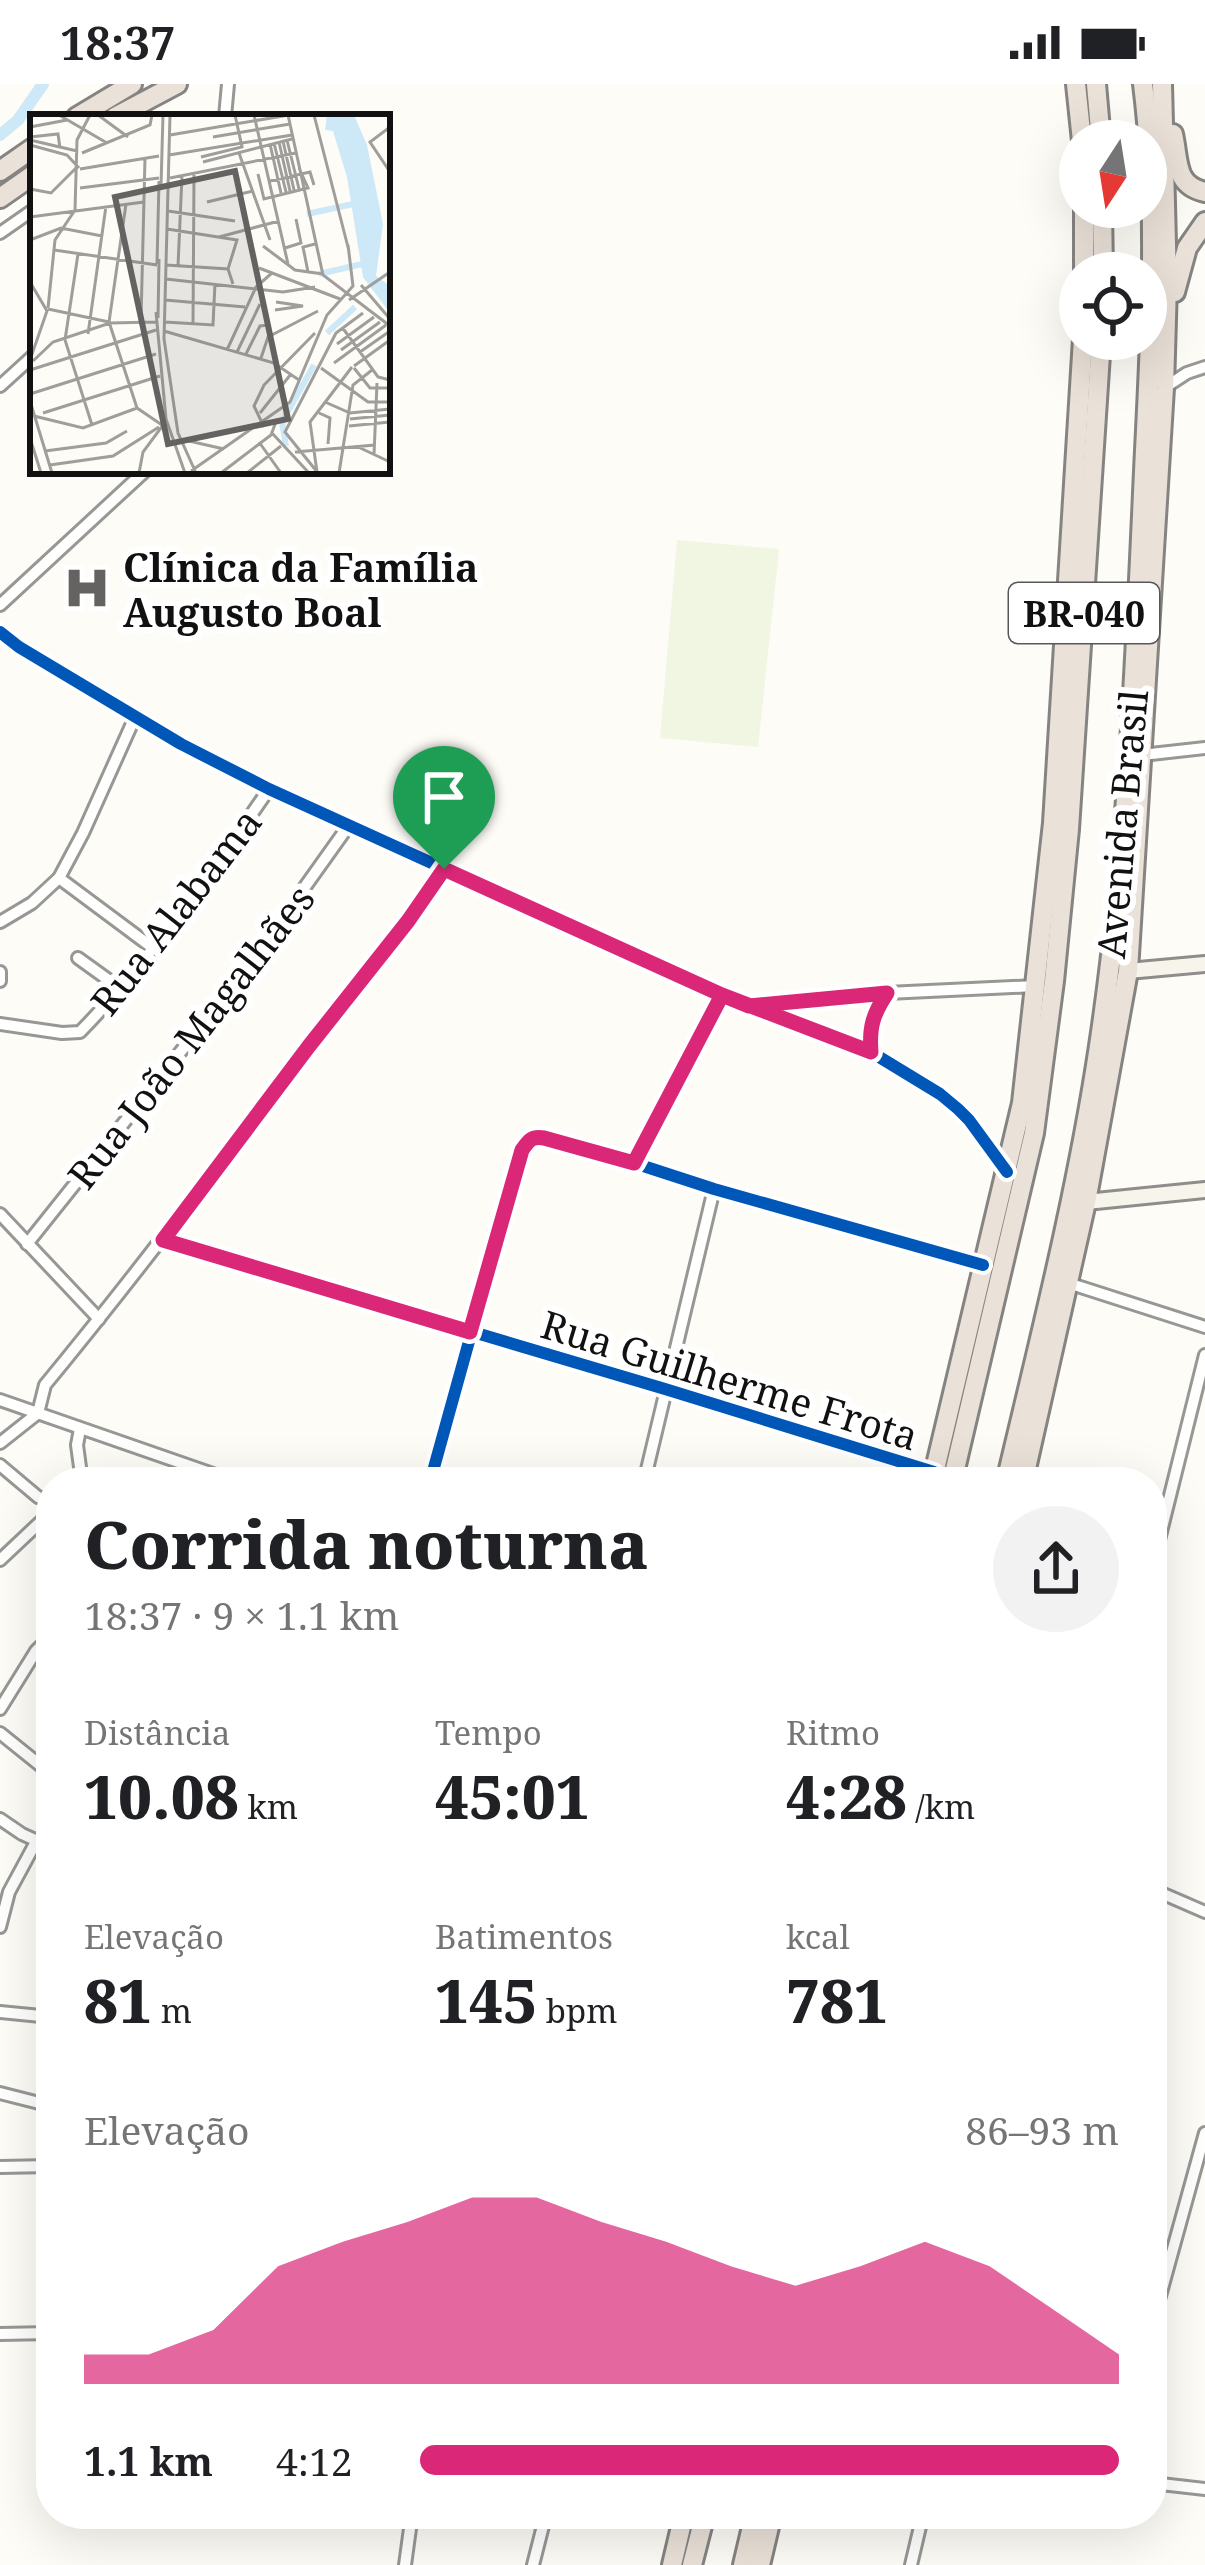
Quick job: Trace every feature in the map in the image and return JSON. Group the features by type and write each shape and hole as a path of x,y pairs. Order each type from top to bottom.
{"highway":[{"path":"81,114 132,84"},
{"path":"121,114 177,84"},
{"path":"1064,84 1079,108"},
{"path":"1076,84 1080,120"},
{"path":"1096,84 1099,120"},
{"name":"Avenida Brasil","path":"1010,1467 1084,1139 1110,967 1138,602 1150,325 1149,148 1143,84"},
{"path":"1163,88 1182,179 1192,189 1205,191"},
{"name":"Avenida Brasil","path":"1163,88 1165,252"},
{"path":"0,171 30,150"},
{"path":"0,198 30,177"},
{"path":"1167,328 1183,259 1205,222"},
{"name":"Avenida Brasil","path":"941,1467 1022,1103 1053,823 1082,360"},
{"name":"Avenida Brasil","path":"943,1467 984,1349 1034,1133 1069,829 1100,360"},
{"name":"Avenida Brasil","path":"1026,1467 1086,1202 1128,971 1165,360"},
{"path":"984,1349 1007,1172"},
{"path":"1015,1447 1029,1412 1054,1312 1068,1283"},
{"path":"672,2565 680,2529"},
{"path":"692,2565 701,2529"},
{"path":"743,2565 751,2529"},
{"path":"760,2565 768,2529"}],"main road":[{"path":"99,101 116,84"},
{"path":"1128,971 1205,964"},
{"path":"1086,1202 1205,1190"}],"street":[{"path":"224,114 228,84"},
{"path":"0,233 30,212"},
{"path":"0,386 30,359"},
{"path":"1164,388 1205,367"},
{"path":"0,605 142,474"},
{"path":"0,632 135,717 269,789 722,995 871,1052 958,1109 1007,1172"},
{"path":"0,922 32,903 58,878 135,717"},
{"path":"1142,755 1205,748"},
{"name":"Rua Alabama","path":"0,1024 80,1032 121,989 211,874 269,789"},
{"name":"Rua João Magalhães","path":"27,1244 245,970 349,825"},
{"path":"0,1443 38,1414 45,1385 163,1240 444,869"},
{"path":"58,878 153,948"},
{"path":"78,958 121,989"},
{"path":"749,1006 1036,986"},
{"path":"871,1052 874,1012 887,993"},
{"path":"634,1163 722,995"},
{"path":"434,1467 522,1150 529,1139 555,1141 983,1265"},
{"path":"647,1467 714,1189"},
{"path":"0,1214 99,1319"},
{"name":"Rua Guilherme Frota","path":"163,1240 665,1389 902,1467"},
{"path":"1068,1283 1205,1327"},
{"path":"1167,1491 1205,1355"},
{"path":"0,1400 172,1467"},
{"path":"80,1429 80,1467"},
{"path":"0,1466 36,1495"},
{"path":"0,1560 36,1525"},
{"path":"0,1709 36,1650"},
{"path":"0,1733 36,1762"},
{"path":"0,1819 36,1842 9,1892 0,1927"},
{"path":"1167,1896 1205,1912"},
{"path":"0,2012 36,2016"},
{"path":"0,2093 36,2102"},
{"path":"1167,2271 1205,2134"},
{"path":"0,2167 36,2166"},
{"path":"0,2334 36,2333"},
{"path":"1167,2485 1205,2489"},
{"path":"405,2565 410,2529"},
{"path":"533,2565 542,2529"},
{"path":"911,2565 919,2529"}],"green space":[{"path":"677,540 779,549 758,747 660,738"}],"waterway":[{"path":"0,135 18,120 43,84"}],"cycle path":[{"path":"0,632 181,744 269,789 722,995 871,1052 958,1109 1007,1172"},
{"path":"434,1467 522,1150 529,1139 634,1163 983,1265"},
{"path":"163,1240 918,1467"}],"place":[{"name":"Clínica da Família Augusto Boal","path":"87,588"}],"route":[{"path":"444,869 408,921 163,1240 470,1332 529,1139 544,1138 634,1163 722,995 749,1006 887,993 874,1012 871,1052 749,1006 722,995 444,869"}]}
